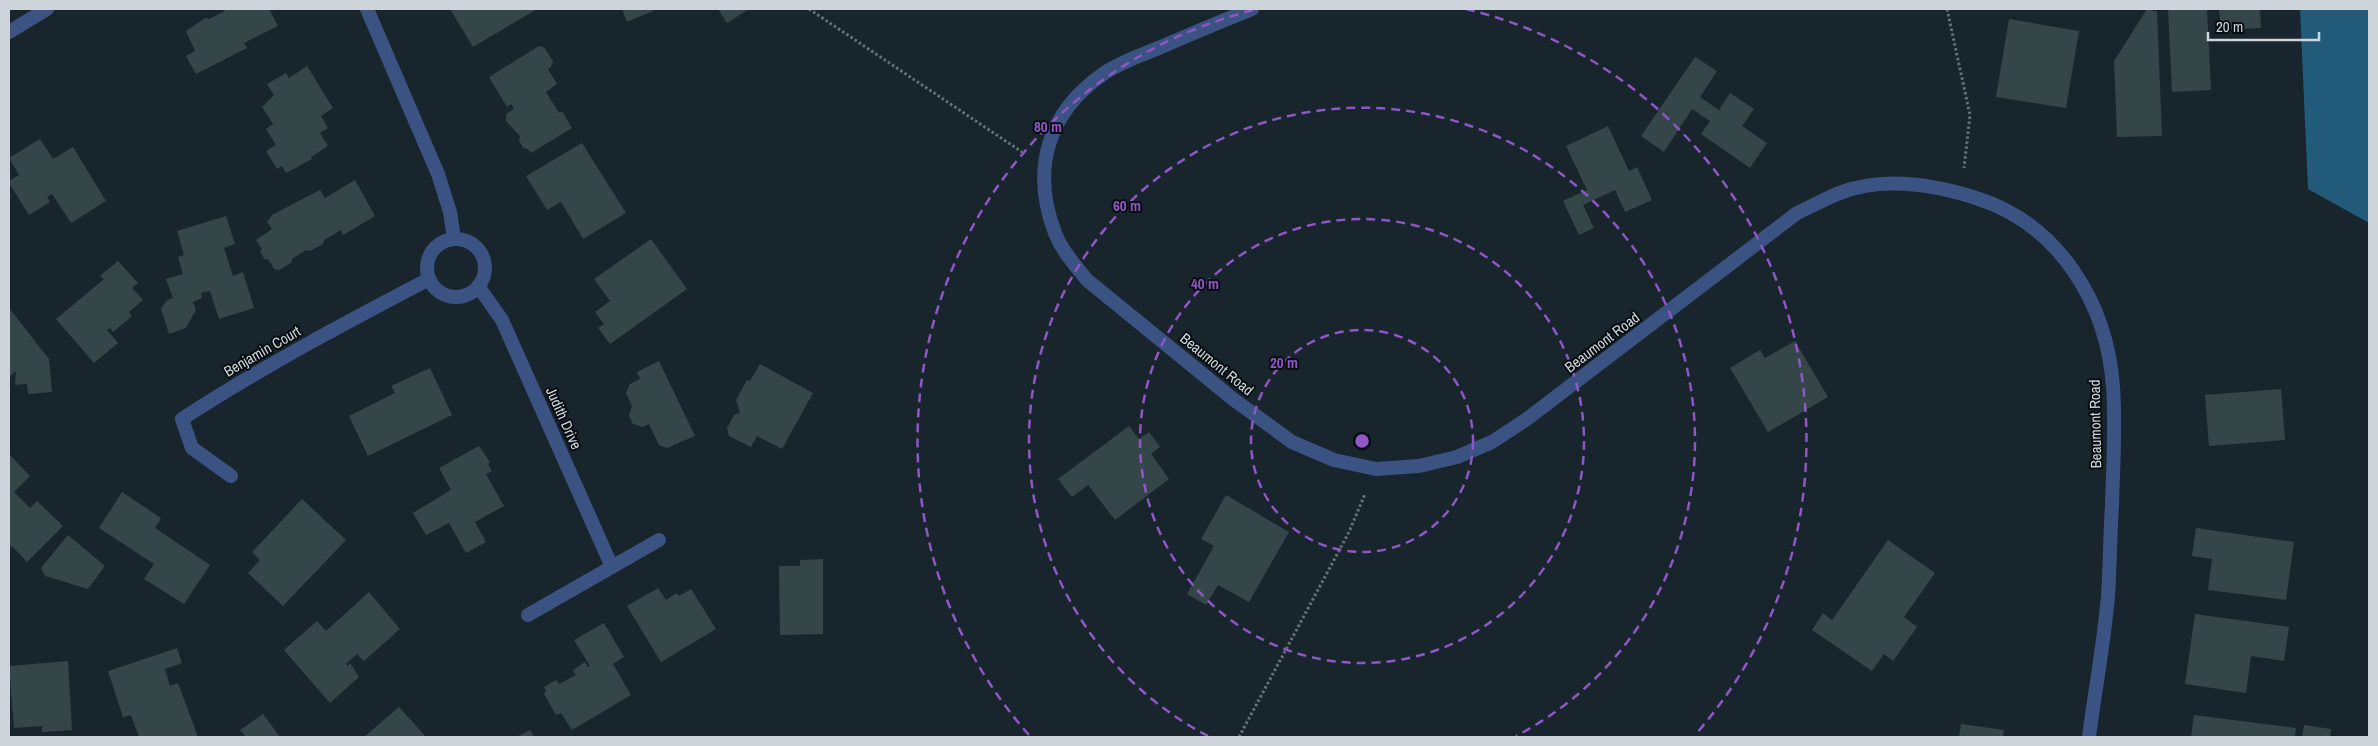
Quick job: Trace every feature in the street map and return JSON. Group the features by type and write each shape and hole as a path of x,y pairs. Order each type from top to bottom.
{"street":[{"path":"9,32 47,9"},
{"path":"367,9 438,174 450,212 454,238"},
{"name":"Beaumont Road","path":"1252,9 1132,59 1104,73 1083,89 1064,111 1050,137 1043,166 1045,201 1056,234 1068,256 1087,280 1233,399 1292,442 1334,460 1376,470 1418,466 1457,457 1492,442 1527,419 1797,213 1830,197 1879,184 1921,184 1961,193 2000,205 2030,224 2057,250 2087,291 2105,339 2113,386 2112,499 2108,597 2089,737"},
{"path":"454,238 470,242 482,254 485,271 478,286 464,296 447,296 433,286 429,279 427,261 431,252 445,240 454,238"},
{"name":"Benjamin Court","path":"231,476 192,448 182,419 232,386 429,279"},
{"name":"Judith Drive","path":"478,286 502,320 612,566"},
{"path":"528,615 659,540"}],"path":[{"path":"809,9 1043,166"},
{"path":"1947,9 1970,115 1961,193"},
{"path":"1239,737 1348,532 1376,470"}],"shaded area":[{"path":"2300,9 2369,9 2369,223 2308,189"}],"building":[{"path":"224,9 269,9 278,26 244,43 247,48 196,74 186,56 195,51 186,31 205,18 209,19 225,11"},
{"path":"450,9 537,9 473,47"},
{"path":"622,9 652,9 653,11 627,22"},
{"path":"718,9 749,9 727,23"},
{"path":"2147,9 2157,12 2162,136 2117,137 2114,61"},
{"path":"2168,9 2207,9 2211,90 2172,92"},
{"path":"2219,9 2260,9 2261,28 2221,30"},
{"path":"2009,19 2079,31 2066,108 1996,97"},
{"path":"539,46 544,47 553,61 548,69 557,84 546,92 559,113 562,111 572,128 531,153 528,149 523,148 519,140 520,136 506,121 506,114 514,109 511,104 507,107 489,77"},
{"path":"1695,57 1717,71 1700,97 1719,110 1730,93 1754,109 1742,126 1767,143 1750,168 1701,134 1710,121 1692,109 1664,152 1641,136"},
{"path":"307,66 333,108 321,116 328,128 320,133 328,146 311,157 312,159 286,173 282,166 277,169 266,151 276,145 266,129 273,124 262,107 274,95 267,84 286,73 289,78"},
{"path":"1608,126 1629,171 1637,167 1652,200 1625,212 1615,190 1583,205 1594,228 1579,235 1563,201 1587,190 1566,146"},
{"path":"40,139 53,159 73,147 106,201 71,223 52,194 47,197 50,202 29,215 9,183 9,181 19,175 9,158"},
{"path":"582,143 626,213 583,239 561,202 547,210 526,176"},
{"path":"355,180 375,216 343,235 341,230 324,240 323,244 310,251 306,250 292,259 291,263 279,270 274,269 268,259 265,260 260,251 262,249 256,240 272,229 267,222 272,215 320,190 325,198"},
{"path":"226,216 235,244 224,248 233,276 243,272 254,308 219,319 210,291 201,293 202,298 193,302 196,310 186,328 169,334 161,309 167,300 173,298 166,279 183,274 178,257 184,255 177,231"},
{"path":"651,239 687,289 610,344 598,328 604,324 595,312 610,301 594,279"},
{"path":"118,261 138,283 132,288 143,300 129,312 132,316 113,332 110,328 107,330 118,343 94,363 56,319 104,279 100,276"},
{"path":"9,308 49,359 52,392 28,394 27,384 15,385 16,371 9,377"},
{"path":"1795,341 1828,397 1768,432 1730,368 1760,350 1765,358"},
{"path":"659,361 695,436 667,448 659,445 649,424 642,427 633,424 629,416 632,406 626,393 630,384 640,379 637,372"},
{"path":"760,364 813,393 782,449 757,436 751,447 729,436 727,428 734,415 740,413 736,400 747,380 750,381"},
{"path":"430,368 452,415 368,456 349,416 395,393 391,386"},
{"path":"2281,389 2285,440 2209,446 2205,395"},
{"path":"1129,426 1139,439 1149,432 1160,447 1151,454 1169,479 1115,520 1088,485 1072,497 1058,479"},
{"path":"479,446 490,462 488,464 492,471 486,474 504,506 475,522 486,542 466,553 449,523 426,535 413,513 451,490 439,468"},
{"path":"9,454 30,476 14,492 30,508 37,501 63,526 27,562 12,546 9,549"},
{"path":"122,492 161,518 155,528 210,565 184,604 144,579 154,564 99,528"},
{"path":"1226,495 1289,532 1249,602 1218,585 1206,605 1187,594 1214,546 1201,539"},
{"path":"302,499 346,540 283,606 248,573 260,560 252,552"},
{"path":"2196,528 2294,542 2286,600 2208,590 2212,559 2192,556"},
{"path":"68,535 105,566 88,589 45,576 41,568"},
{"path":"1888,540 1935,573 1904,617 1917,627 1893,661 1884,654 1872,671 1812,630 1823,613 1832,620"},
{"path":"823,559 823,634 780,635 779,566 800,566 800,560"},
{"path":"658,588 666,600 677,593 679,596 691,589 716,629 661,662 627,606"},
{"path":"369,592 400,629 364,661 357,654 346,664 348,666 350,663 359,677 330,703 284,650 317,621 326,631"},
{"path":"2195,614 2289,627 2284,661 2251,656 2246,693 2185,684"},
{"path":"604,623 624,657 613,664 631,695 572,730 561,713 556,715 544,694 546,691 544,687 556,680 559,684 576,675 573,670 585,662 588,667 590,666 574,640"},
{"path":"177,648 182,663 165,669 170,686 178,683 198,737 139,737 131,715 123,717 108,671"},
{"path":"68,661 72,730 42,732 42,726 14,728 9,666"},
{"path":"399,707 426,737 364,737"},
{"path":"263,714 280,737 246,737 240,730"},
{"path":"2194,715 2296,728 2295,737 2191,737"},
{"path":"1961,724 2004,730 2003,737 1959,737"},
{"path":"2304,725 2331,729 2330,737 2302,737"},
{"path":"530,730 534,737 516,737"}]}
